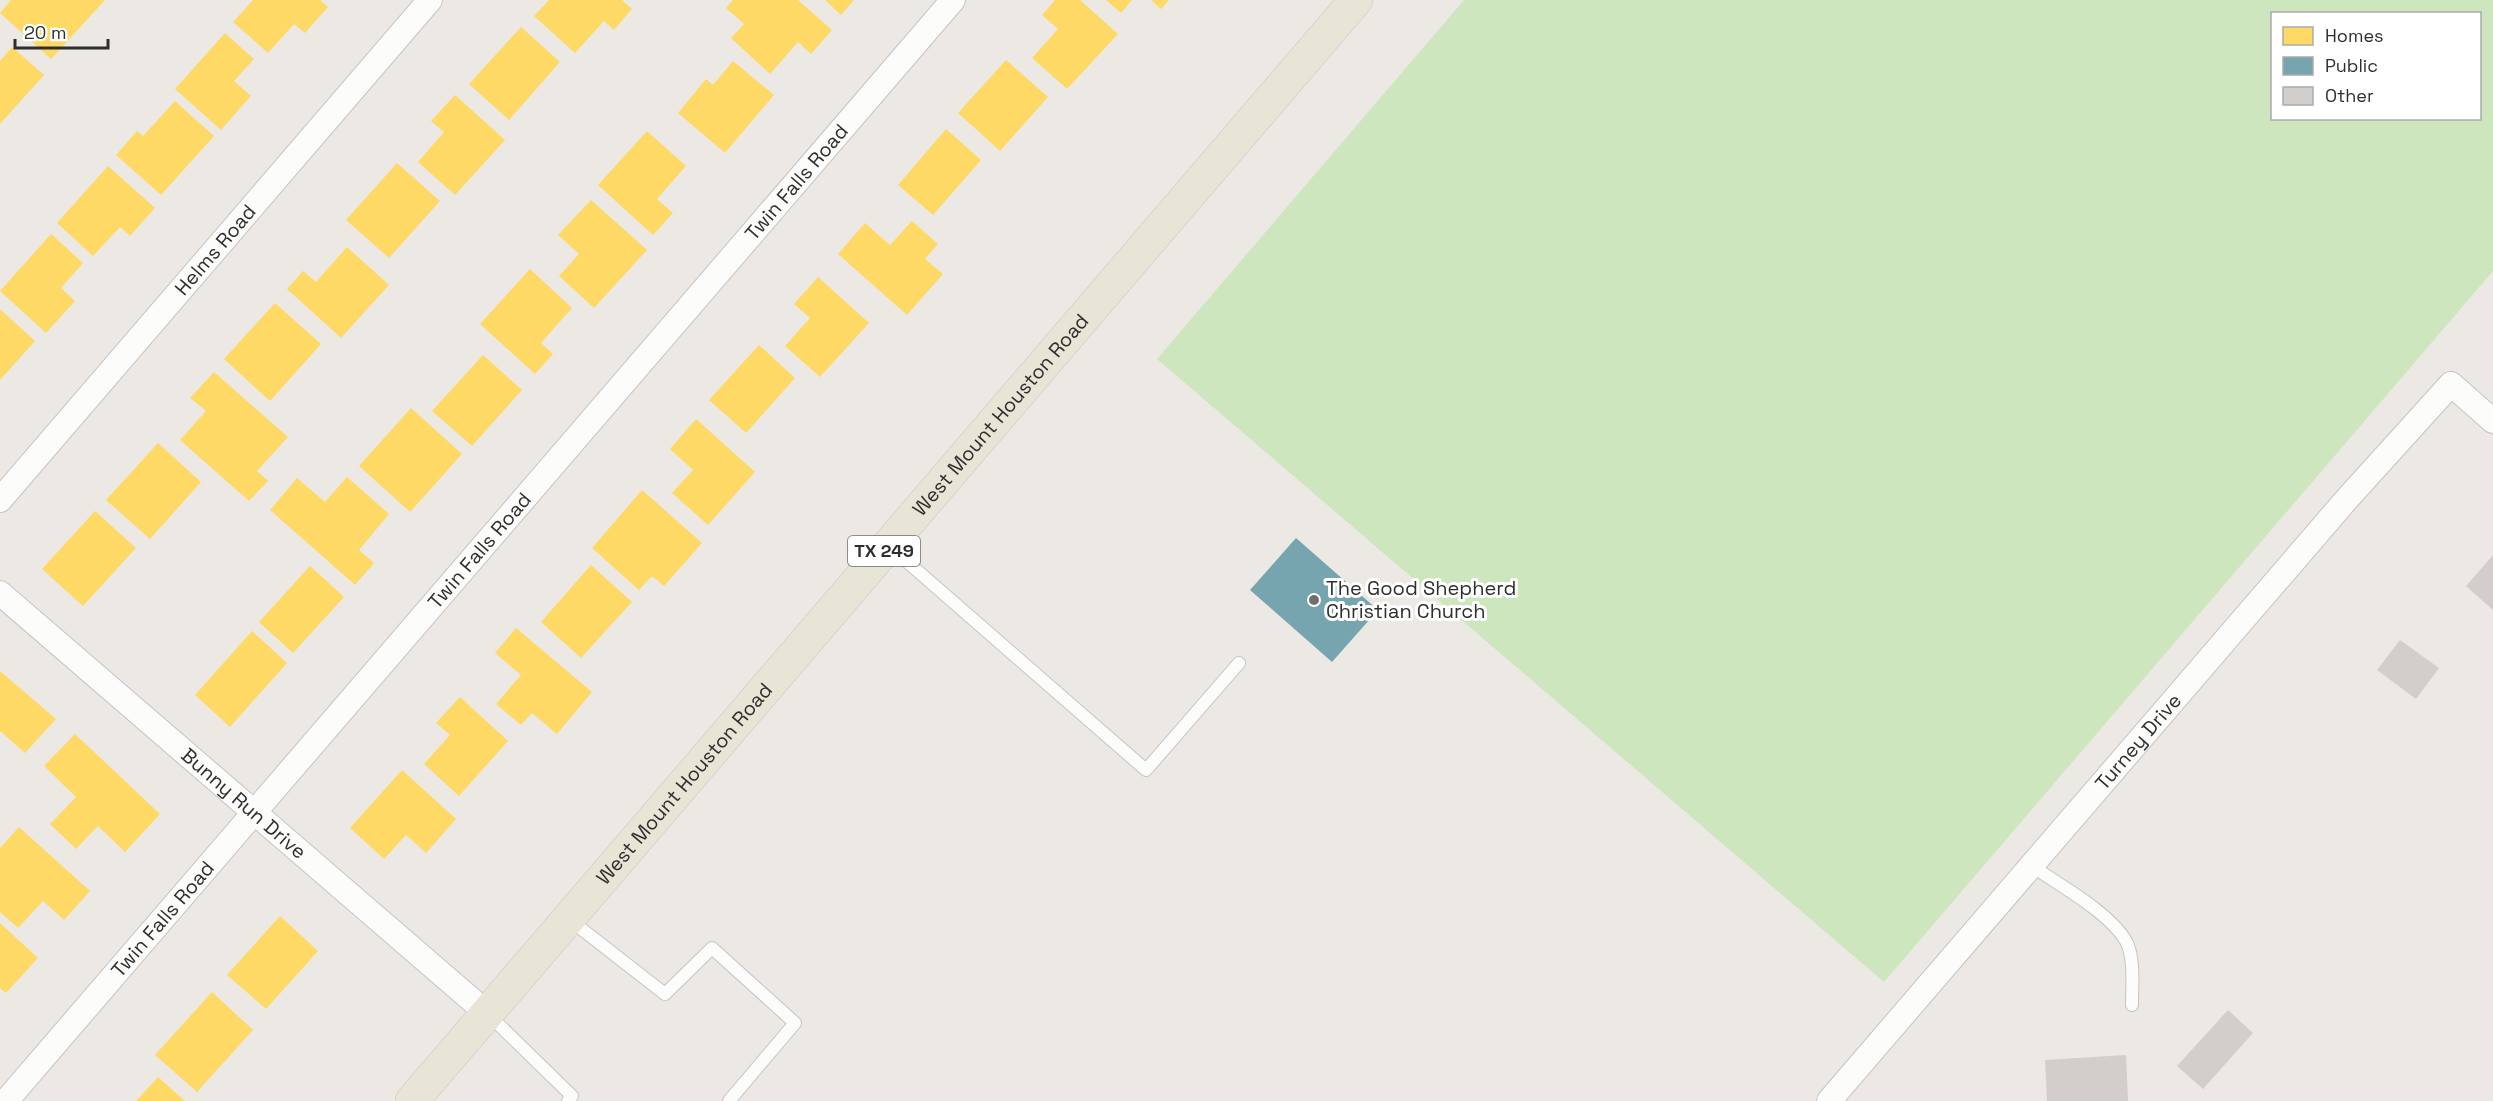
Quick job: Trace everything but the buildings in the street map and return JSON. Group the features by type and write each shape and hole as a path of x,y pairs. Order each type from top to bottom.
{"main road":[{"name":"West Mount Houston Road","path":"412,1101 1356,0"}],"street":[{"name":"Helms Road","path":"0,500 430,0"},
{"name":"Twin Falls Road","path":"6,1101 953,0"},
{"name":"Turney Drive","path":"1829,1101 2346,500 2451,384 2493,421"},
{"name":"Bunny Run Drive","path":"0,593 488,1014"}],"lane":[{"path":"889,545 1146,770 1239,663"},
{"path":"2032,866 2109,920 2126,942 2131,969 2132,1005"},
{"path":"569,919 665,994 712,948 795,1023 729,1101"},
{"path":"488,1014 572,1096 568,1101"}],"green space":[{"path":"1464,0 2493,0 2493,271 1884,982 1157,359"}],"place":[{"name":"The Good Shepherd Christian Church","path":"1314,600"}]}
